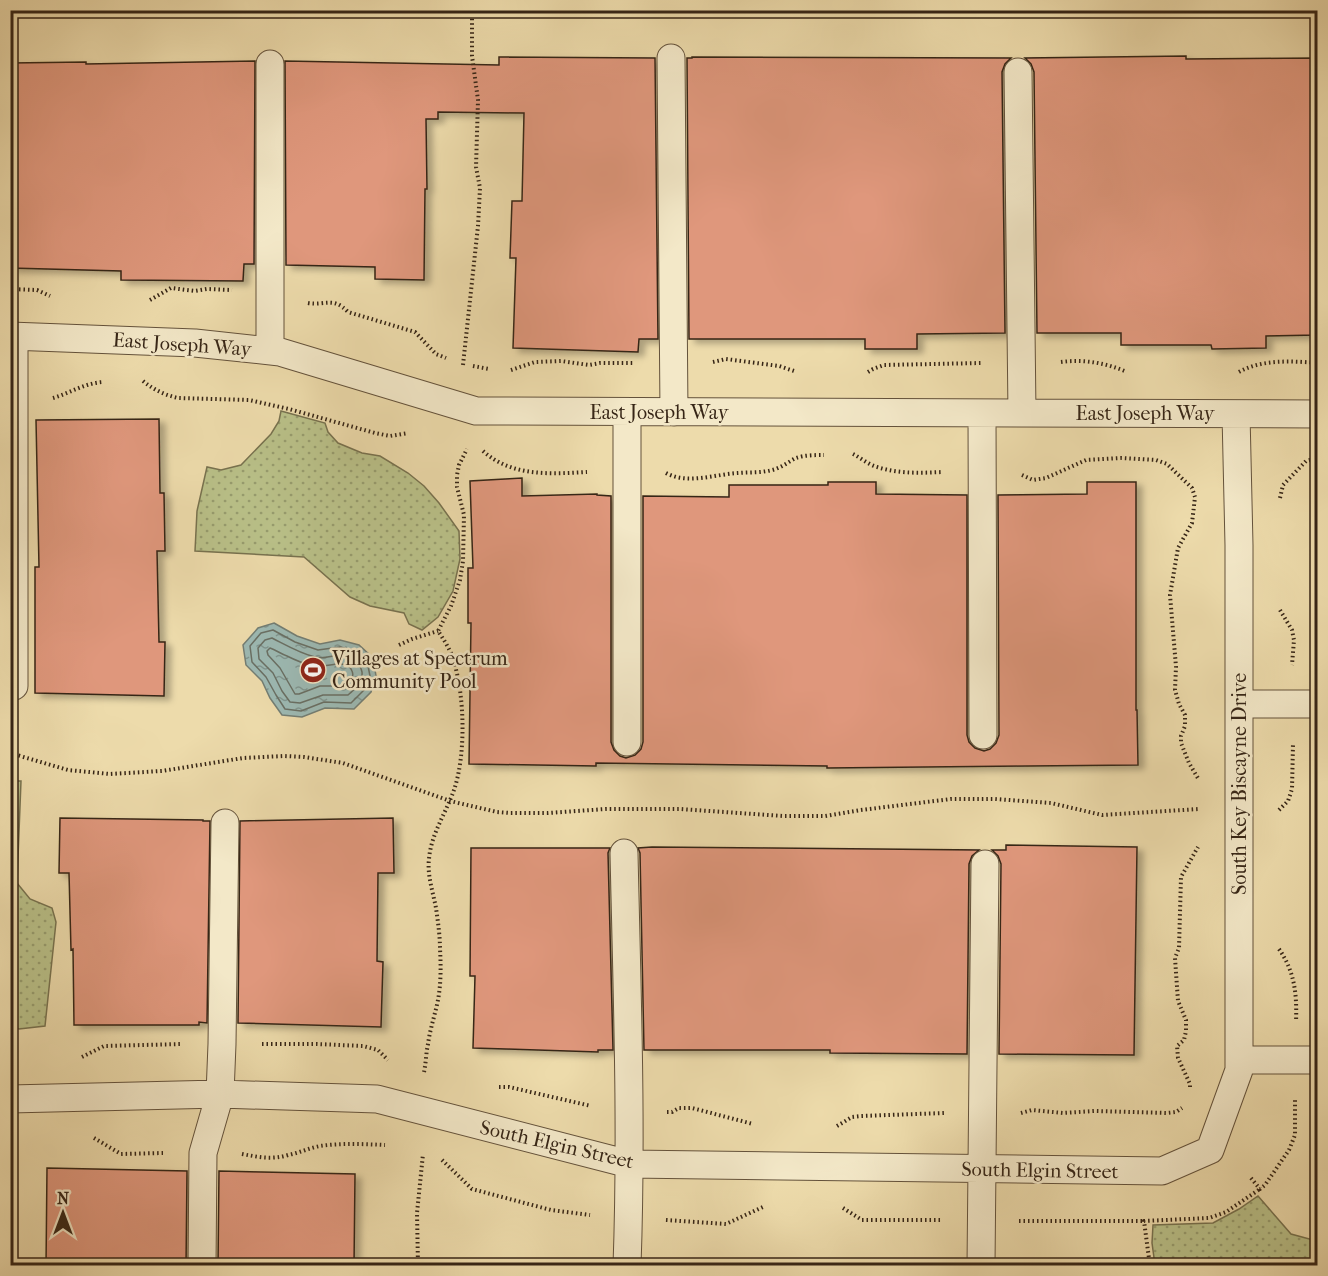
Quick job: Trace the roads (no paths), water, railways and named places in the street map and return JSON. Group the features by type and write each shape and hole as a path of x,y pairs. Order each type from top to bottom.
{"lane":[{"path":"671,58 674,412"},
{"path":"270,64 270,350"},
{"path":"1018,72 1022,413"},
{"path":"12,336 14,686"},
{"name":"East Joseph Way","path":"12,336 195,343 270,350 476,411 1317,414"},
{"path":"627,412 627,742"},
{"path":"982,413 982,735"},
{"name":"South Key Biscayne Drive","path":"1210,1150 1239,1070 1239,545 1236,414"},
{"path":"1239,704 1304,704"},
{"path":"202,1266 203,1153 220,1094 225,823"},
{"path":"624,853 629,1164 627,1266"},
{"path":"981,1266 985,864"},
{"path":"1239,1060 1306,1060"},
{"name":"South Elgin Street","path":"10,1099 220,1094 377,1099 629,1164 1162,1171 1210,1150"}],"water":[{"name":"Villages at Spectrum Community Pool","path":"274,623 297,636 320,644 340,640 359,645 373,658 376,676 371,692 354,709 325,708 302,717 282,715 262,681 246,665 243,645 258,628"}],"place":[{"name":"Villages at Spectrum Community Pool","path":"313,670"}]}
